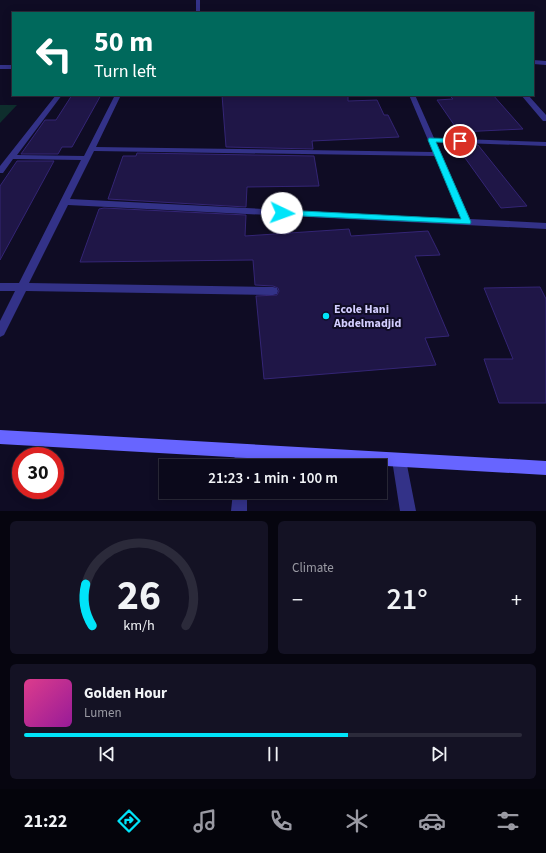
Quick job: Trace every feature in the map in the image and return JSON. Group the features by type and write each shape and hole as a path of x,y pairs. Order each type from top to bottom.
{"street":[{"path":"198,0 198,12"},
{"path":"534,62 546,63"},
{"path":"0,67 12,67"},
{"path":"0,171 59,96"},
{"path":"0,332 118,96"},
{"path":"412,96 467,222"},
{"path":"525,96 546,119"},
{"path":"432,140 546,144"},
{"path":"92,149 437,154"},
{"path":"12,156 87,158"},
{"path":"66,202 546,226"},
{"path":"0,287 273,291"},
{"path":"0,437 546,468"},
{"path":"241,459 242,451"},
{"path":"399,460 408,511"},
{"path":"239,511 240,499"}],"green space":[{"path":"0,105 17,105 0,123"}],"building":[{"path":"71,96 100,96 72,147 62,147 58,154 21,154 45,120 56,120"},
{"path":"222,96 348,96 348,101 377,100 384,115 388,115 399,137 312,141 313,149 226,147"},
{"path":"450,96 494,96 523,129 459,132 437,100 453,99"},
{"path":"455,144 478,145 527,206 501,208"},
{"path":"137,153 314,156 319,186 247,187 246,207 108,199 123,156 136,156"},
{"path":"17,161 54,161 0,260 0,186"},
{"path":"104,208 246,215 245,236 349,229 351,236 428,231 440,255 415,256 449,336 425,338 436,365 264,379 256,296 277,295 279,291 278,288 273,286 255,285 253,260 80,262 99,209"},
{"path":"540,287 546,299 546,403 499,403 484,359 513,359 484,288"}],"place":[{"name":"Ecole Hani Abdelmadjid","path":"326,316"}],"route":[{"path":"282,213 467,222 432,140 460,141"}]}
